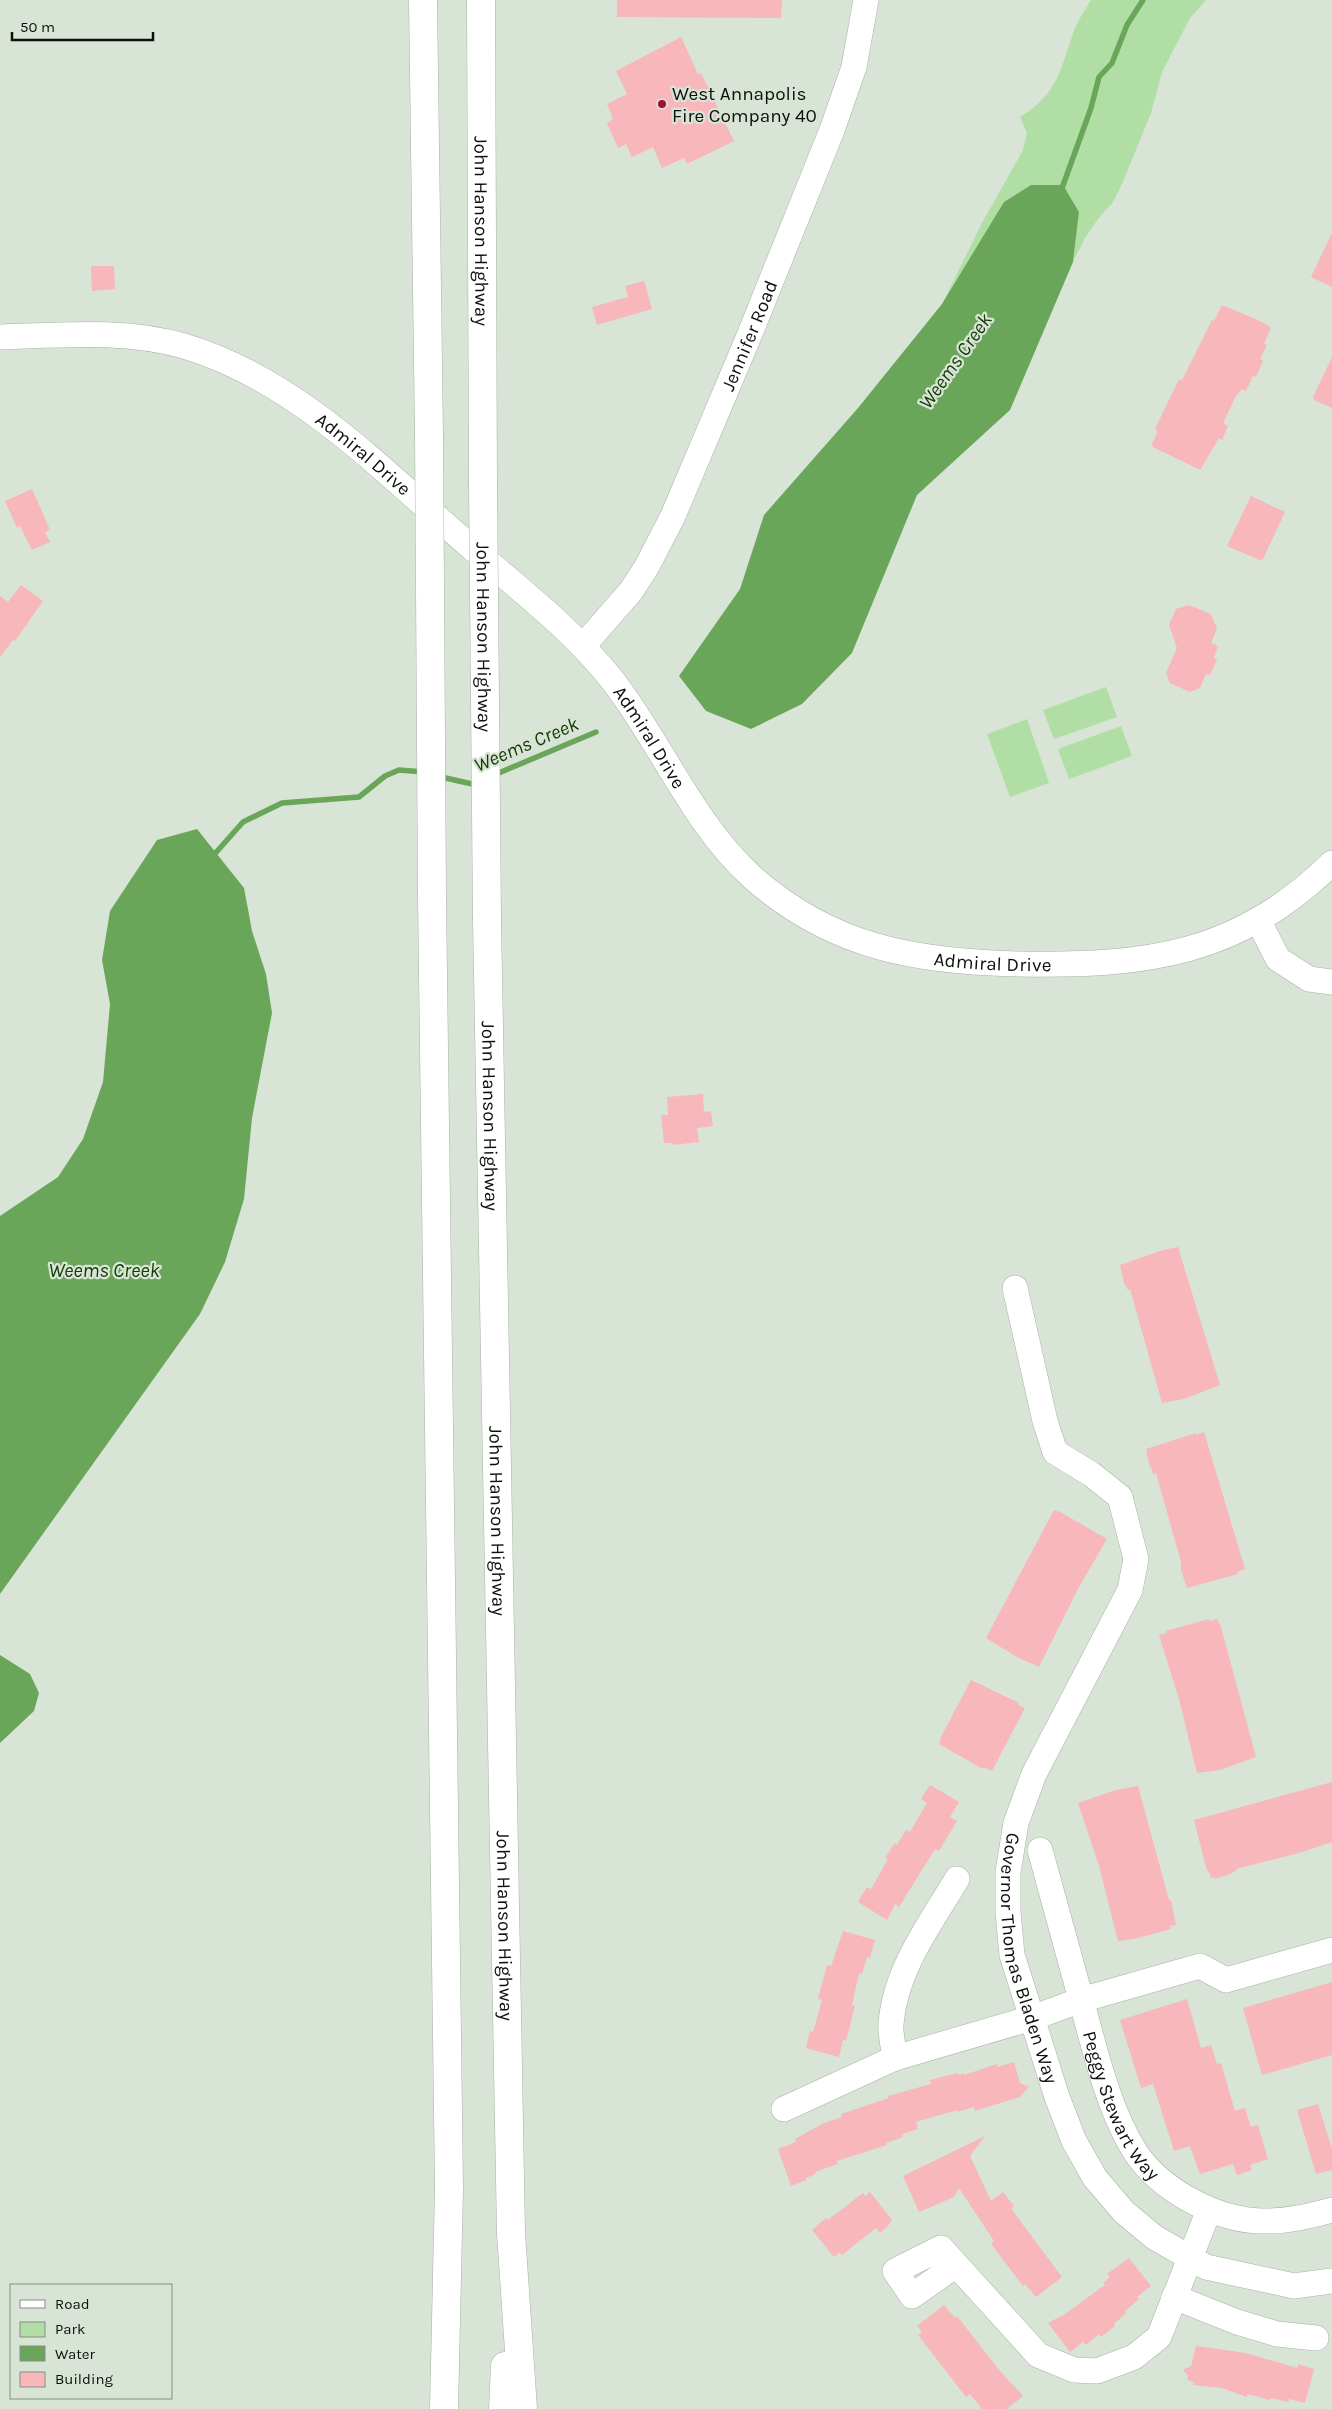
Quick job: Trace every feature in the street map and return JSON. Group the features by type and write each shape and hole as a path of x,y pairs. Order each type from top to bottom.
{"highway":[{"path":"423,0 429,435 432,896 449,2188 444,2409"},
{"name":"John Hanson Highway","path":"482,0 483,482 487,920 511,2233"},
{"path":"431,2409 449,2188"},
{"path":"503,2409 511,2233"},
{"path":"511,2233 523,2409"}],"street":[{"name":"Jennifer Road","path":"583,646 631,591 646,568 670,523 753,327 845,94 859,42 866,0"},
{"name":"Admiral Drive","path":"0,337 111,335 164,341 205,354 253,375 284,393 342,436 583,646 629,702 703,819 733,858 751,876 785,903 838,934 890,951 942,960 976,963 1086,965 1177,952 1230,934 1258,920 1285,904 1332,863"},
{"path":"1258,920 1278,959 1309,979 1332,982"},
{"name":"Governor Thomas Bladen Way","path":"1015,1288 1045,1420 1055,1452 1091,1474 1120,1497 1136,1559 1130,1590 1034,1774 1016,1823 1008,1872 1008,1912 1012,1955 1057,2097 1074,2141 1095,2178 1124,2212 1154,2237 1206,2267 1294,2286 1332,2281"},
{"name":"Peggy Stewart Way","path":"1040,1850 1099,2065 1122,2125 1137,2153 1168,2187 1209,2210 1260,2222 1299,2219 1332,2210"},
{"path":"895,2058 891,2025 899,1984 915,1949 957,1879"},
{"path":"784,2109 895,2058 1032,2018 1081,2000 1200,1966 1226,1980 1332,1950"},
{"path":"956,2265 1038,2355 1074,2370 1096,2371 1134,2358 1158,2337 1209,2210"},
{"path":"1174,2297 1237,2322 1277,2334 1316,2338"}],"green space":[{"path":"1091,0 1206,0 1190,18 1162,72 1151,113 1113,202 1085,238 1073,262 1079,212 1063,185 942,304 982,223 1023,150 1027,133 1020,117 1033,108 1050,90 1061,69 1076,27"},
{"path":"1106,687 1117,717 1054,739 1043,710"},
{"path":"1027,719 1049,783 1010,797 987,734"},
{"path":"1121,726 1132,756 1069,779 1058,749"}],"water":[{"path":"1031,185 1063,185 1079,212 1073,262 1010,410 917,495 852,653 802,704 751,729 706,711 679,676 740,589 764,515 858,408 942,304 1004,202"},
{"name":"Weems Creek","path":"197,829 244,888 252,931 266,974 272,1013 252,1118 244,1199 225,1262 200,1314 0,1594 0,1216 58,1177 83,1139 103,1082 110,1004 102,960 110,911 157,840"},
{"path":"0,1655 30,1674 39,1693 34,1711 0,1743"}],"building":[{"path":"617,0 782,0 781,18 617,17"},
{"name":"West Annapolis Fire Company 40","path":"681,37 698,74 701,73 734,141 687,164 684,158 662,168 653,147 632,157 626,144 618,148 607,123 613,119 607,104 627,94 616,71"},
{"path":"1332,233 1332,287 1311,277"},
{"path":"91,266 114,266 115,289 92,291"},
{"path":"644,281 652,309 597,325 592,307 628,297 625,286"},
{"path":"1222,305 1260,321 1270,327 1270,330 1264,344 1267,345 1260,359 1263,361 1256,377 1253,376 1246,391 1242,389 1236,396 1223,423 1228,426 1222,440 1219,438 1200,470 1151,446 1158,431 1155,429 1179,379 1182,380 1212,320 1214,321"},
{"path":"1332,357 1332,408 1314,400 1313,397"},
{"path":"32,489 50,530 45,532 50,542 32,550 20,526 17,528 5,501"},
{"path":"1251,496 1285,512 1262,561 1227,546"},
{"path":"21,585 43,601 15,641 13,640 0,657 0,596 8,602"},
{"path":"1189,605 1211,614 1217,629 1211,643 1218,646 1214,658 1217,660 1210,675 1206,674 1200,688 1190,692 1170,683 1166,673 1177,648 1169,625 1176,609"},
{"path":"703,1094 704,1112 711,1111 713,1126 697,1128 699,1142 673,1145 673,1143 664,1143 661,1115 668,1115 667,1097"},
{"path":"1178,1247 1220,1385 1184,1399 1162,1403 1130,1289 1128,1290 1124,1283 1120,1265 1163,1250"},
{"path":"1204,1432 1245,1569 1237,1572 1238,1574 1187,1588 1156,1473 1153,1474 1150,1468 1146,1449"},
{"path":"1054,1510 1107,1539 1079,1587 1039,1667 1017,1657 986,1638"},
{"path":"1209,1619 1209,1621 1217,1619 1221,1627 1256,1757 1220,1770 1197,1773 1179,1699 1159,1635 1167,1633 1166,1631"},
{"path":"971,1680 1019,1703 1018,1705 1025,1708 992,1771 984,1767 983,1769 939,1744"},
{"path":"1332,1782 1332,1842 1299,1853 1236,1869 1236,1871 1228,1875 1215,1879 1214,1877 1211,1878 1209,1871 1207,1871 1194,1820"},
{"path":"930,1785 959,1802 950,1817 957,1821 939,1851 935,1849 899,1907 895,1904 887,1920 858,1902 867,1887 871,1889 888,1859 885,1858 895,1843 897,1845 906,1830 910,1832 927,1803 921,1799"},
{"path":"1138,1786 1169,1900 1171,1900 1176,1925 1170,1926 1171,1929 1134,1939 1118,1941 1099,1866 1078,1803 1116,1790"},
{"path":"843,1931 875,1940 870,1958 867,1957 862,1974 859,1973 852,2005 855,2006 846,2041 843,2040 839,2057 806,2048 810,2031 813,2032 822,2000 818,1999 827,1965 831,1966"},
{"path":"1332,1982 1332,2055 1262,2075 1243,2008"},
{"path":"1187,1999 1201,2048 1211,2045 1217,2064 1221,2063 1235,2111 1245,2108 1251,2127 1258,2125 1268,2159 1250,2165 1252,2170 1237,2175 1233,2164 1200,2174 1190,2146 1174,2151 1153,2084 1141,2088 1120,2020"},
{"path":"1014,2062 1020,2083 1029,2087 1020,2097 975,2111 974,2107 957,2112 957,2110 916,2122 918,2129 902,2134 903,2137 886,2143 887,2145 837,2161 838,2164 815,2172 816,2174 806,2178 807,2180 791,2186 778,2149 796,2142 795,2139 824,2123 842,2117 841,2114 889,2098 888,2096 931,2084 930,2080 957,2073 958,2075 964,2073 964,2075 997,2064 997,2067"},
{"path":"1318,2104 1332,2149 1332,2170 1316,2174 1297,2110"},
{"path":"985,2136 970,2156 991,2201 1003,2192 1014,2206 1011,2208 1062,2277 1036,2297 1025,2284 1023,2286 991,2244 994,2241 959,2188 954,2197 919,2212 903,2176"},
{"path":"870,2192 892,2220 880,2233 876,2228 842,2255 840,2252 834,2257 812,2230 863,2193 865,2196"},
{"path":"1129,2258 1151,2286 1137,2297 1139,2299 1125,2311 1127,2312 1114,2324 1115,2326 1101,2337 1099,2334 1086,2345 1083,2342 1070,2352 1048,2323 1065,2314 1105,2285 1103,2283 1110,2277 1107,2274"},
{"path":"944,2305 955,2318 957,2316 999,2370 1023,2396 1007,2409 982,2409 970,2394 966,2397 918,2335 922,2332 917,2326"},
{"path":"1196,2346 1246,2353 1297,2368 1298,2364 1314,2369 1305,2403 1289,2399 1288,2402 1271,2398 1270,2400 1247,2394 1247,2397 1222,2388 1193,2385 1194,2382 1187,2380 1188,2376 1183,2370 1191,2366"}],"waterway":[{"name":"Weems Creek","path":"1061,191 1091,108 1099,77 1112,63 1127,25 1143,0"},
{"name":"Weems Creek","path":"494,775 596,732"},
{"name":"Weems Creek","path":"212,857 243,822 282,803 359,797 385,776 399,770 424,772"},
{"name":"Weems Creek","path":"437,776 472,784 479,781"}],"place":[{"name":"West Annapolis Fire Company 40","path":"662,104"}]}
